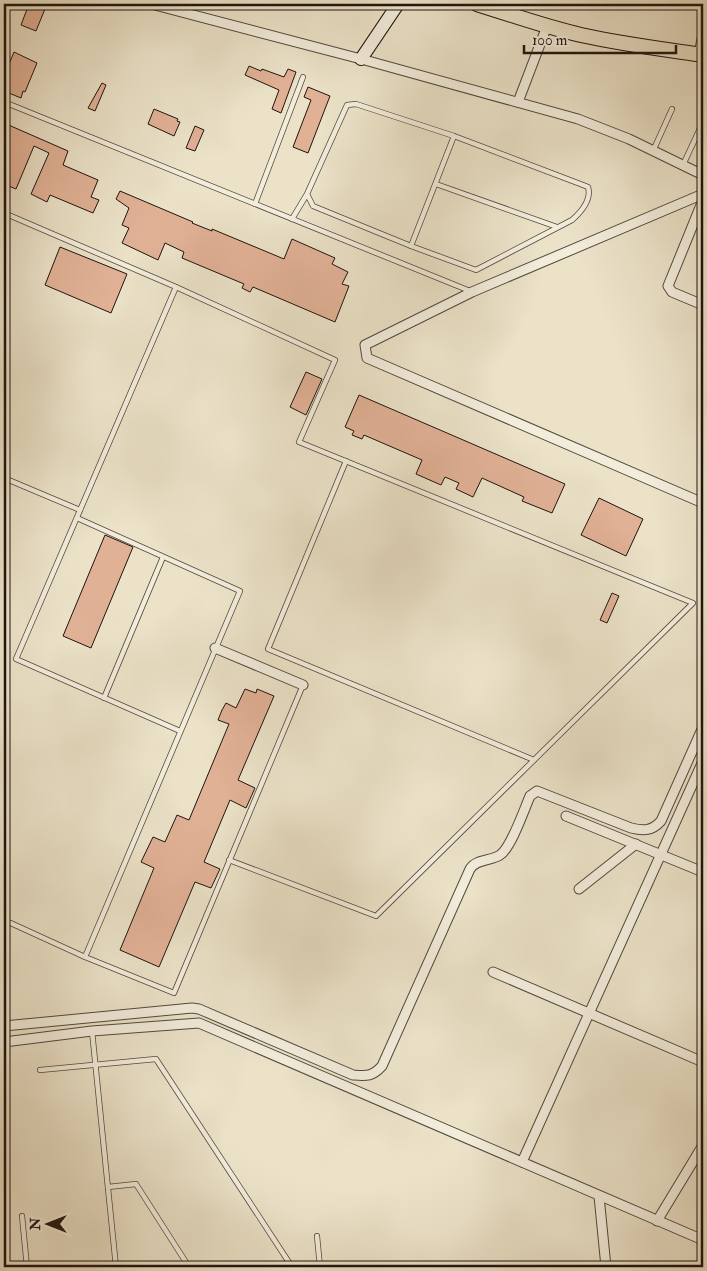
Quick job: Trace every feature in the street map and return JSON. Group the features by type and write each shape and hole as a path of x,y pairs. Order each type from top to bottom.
{"main road":[{"path":"477,4 494,6 547,26 582,35 701,55"}],"street":[{"path":"151,4 361,59 578,120 629,139 703,175"},
{"path":"361,59 398,4"},
{"path":"518,102 547,26"},
{"path":"701,55 703,34"},
{"path":"703,194 472,292 365,345 367,358 703,503"},
{"path":"703,200 668,286 672,292 703,305"},
{"path":"215,648 303,685"},
{"path":"4,1026 192,1008 199,1009 353,1075 376,1073 382,1066 470,869 476,863 496,857 507,850 530,796 537,791 631,828 647,830 662,821 703,727"},
{"path":"522,1162 703,761"},
{"path":"566,816 703,872"},
{"path":"579,889 636,844"},
{"path":"493,972 703,1062"},
{"path":"5,1043 92,1031 199,1023 703,1240"},
{"path":"657,1221 703,1145"},
{"path":"599,1196 606,1267"}],"lane":[{"path":"255,204 303,77"},
{"path":"4,102 472,292"},
{"path":"292,219 308,194 347,105 356,104 454,136 588,187 589,191 580,214 476,270 313,206 308,194"},
{"path":"654,151 672,109"},
{"path":"683,165 703,122"},
{"path":"411,246 454,136"},
{"path":"436,184 557,227"},
{"path":"4,213 335,360 300,442 693,603 376,916 230,860"},
{"path":"176,288 16,660 180,731"},
{"path":"346,461 268,648 534,760"},
{"path":"4,478 80,510"},
{"path":"76,518 240,591 85,957"},
{"path":"104,698 163,557"},
{"path":"4,920 85,957 174,993 303,685"},
{"path":"92,1031 116,1267"},
{"path":"40,1070 156,1059 292,1267"},
{"path":"108,1186 136,1184 189,1267"},
{"path":"22,1216 27,1267"},
{"path":"317,1236 320,1267"}],"building":[{"path":"29,4 47,4 36,31 21,25"},
{"path":"14,52 37,63 21,98 4,91 4,61 9,64"},
{"path":"249,66 284,77 288,69 296,72 281,113 272,109 279,90 245,75"},
{"path":"102,83 106,85 95,111 88,108"},
{"path":"308,87 330,96 308,153 293,147 311,100 304,97"},
{"path":"154,109 178,119 177,121 180,122 174,136 148,124"},
{"path":"4,123 68,151 63,165 98,180 91,197 99,200 93,213 50,195 47,202 31,194 49,153 34,146 16,189 4,184"},
{"path":"195,126 204,130 195,151 186,148"},
{"path":"120,191 192,223 212,231 212,229 284,259 292,239 335,258 332,264 348,272 342,284 349,286 335,322 253,287 250,292 242,288 244,284 182,258 184,252 165,243 158,260 122,243 129,228 122,225 129,208 116,199"},
{"path":"60,247 127,274 111,313 45,285"},
{"path":"306,372 322,379 306,415 290,407"},
{"path":"359,395 565,484 552,513 522,501 524,497 482,478 473,497 456,489 459,483 445,477 441,485 416,474 422,460 364,435 362,439 352,435 354,431 345,427"},
{"path":"599,498 643,519 626,556 581,535"},
{"path":"105,535 133,547 91,648 63,636"},
{"path":"612,593 619,596 607,623 600,620"},
{"path":"245,689 256,693 257,689 274,696 238,780 255,788 246,808 230,800 204,862 220,869 211,888 195,882 159,967 120,950 154,868 141,862 153,837 165,842 177,815 189,820 229,724 218,720 222,710 226,703 236,708"}]}
